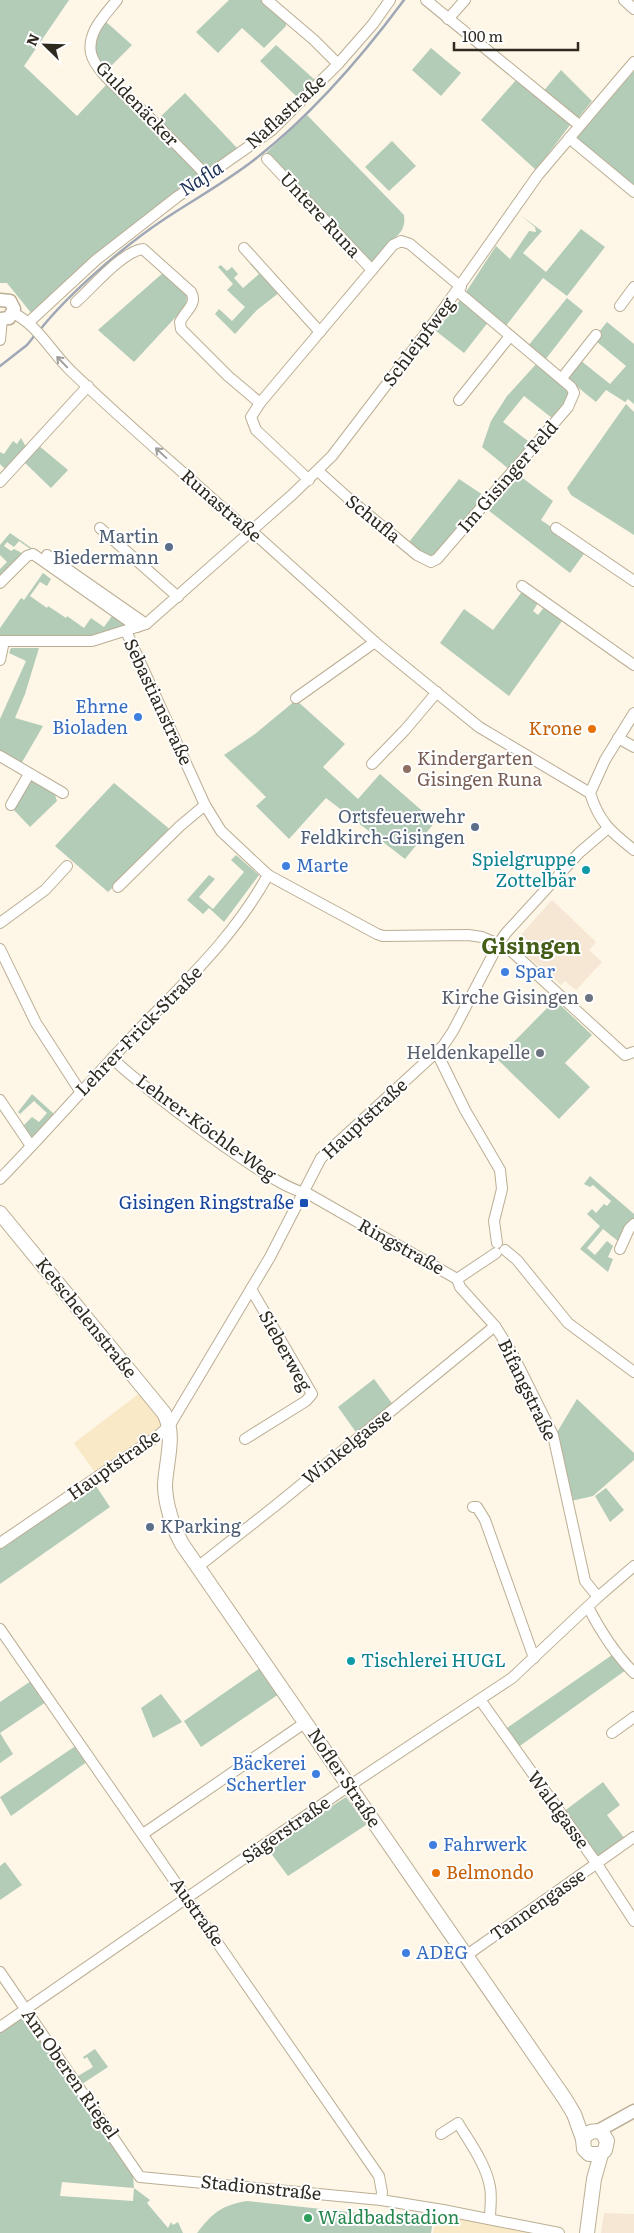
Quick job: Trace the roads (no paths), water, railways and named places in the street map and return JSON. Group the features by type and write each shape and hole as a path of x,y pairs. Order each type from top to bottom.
{"main road":[{"name":"Ketschelenstraße","path":"0,1212 162,1411 170,1425"},
{"name":"Nofler Straße","path":"170,1425 165,1487 179,1538 349,1787 467,1955 574,2114 596,2135 584,2149 595,2154"},
{"path":"587,2233 594,2179 595,2154 606,2147 596,2135"}],"street":[{"name":"Guldenäcker","path":"117,0 96,26 91,53 95,62 105,75 207,176"},
{"path":"267,0 314,40 338,64"},
{"name":"Naflastraße","path":"35,328 96,260 207,176 272,130 338,64 390,0"},
{"path":"426,0 579,125"},
{"path":"448,19 465,0"},
{"path":"624,0 634,9"},
{"name":"Schleipfweg","path":"126,631 141,626 178,597 318,471 372,404 459,289 538,175 634,62"},
{"path":"569,138 634,192"},
{"name":"Untere Runa","path":"267,159 372,270"},
{"name":"Untere Runa","path":"309,480 256,430 251,417 260,403 393,245 401,241 410,244 459,289"},
{"path":"244,248 320,332"},
{"path":"76,302 114,266 132,253 143,249 194,296 194,303 180,322 181,329 228,376 260,403"},
{"path":"620,306 634,287"},
{"path":"459,289 510,336 562,378 596,335"},
{"name":"Runastraße","path":"0,299 7,300 12,304 5,317 35,328 54,354 88,386 375,642 479,727 555,774 590,793"},
{"path":"0,340 5,317"},
{"path":"460,400 510,336"},
{"name":"Im Gisinger Feld","path":"431,562 437,559 568,407 574,393 562,378"},
{"path":"0,482 88,386"},
{"name":"Schufla","path":"318,471 418,555 431,562"},
{"path":"100,528 178,597"},
{"path":"556,528 634,581"},
{"name":"Sebastianstraße","path":"0,584 27,556 34,554 141,626"},
{"path":"47,555 141,626"},
{"path":"522,586 634,665"},
{"name":"Sebastianstraße","path":"2,641 92,641 126,631 205,805 221,831 268,875 366,929 384,936 468,935 482,937 499,943 521,958 630,1054"},
{"path":"0,660 2,641"},
{"path":"296,698 375,642"},
{"path":"372,764 405,730 437,692"},
{"path":"634,713 599,772 590,793 607,828 634,850"},
{"path":"618,738 634,747"},
{"path":"0,756 63,794"},
{"path":"11,805 29,774"},
{"path":"118,887 180,826 205,805"},
{"name":"Hauptstraße","path":"0,1543 159,1435 170,1425 278,1242 321,1158 327,1150 437,1053 453,1031 499,943 564,869 607,828"},
{"path":"0,923 45,890 66,866"},
{"name":"Lehrer-Frick-Straße","path":"0,1179 80,1091 213,954 252,902 268,875"},
{"path":"0,949 36,1023 80,1091"},
{"path":"437,1053 465,1110 500,1170 502,1189 494,1221 499,1249 517,1260 568,1323 634,1372"},
{"name":"Lehrer-Köchle-Weg","path":"112,1058 159,1096 257,1169 297,1192 303,1192"},
{"path":"0,1100 31,1146"},
{"name":"Ringstraße","path":"303,1192 457,1279 499,1249"},
{"path":"620,1249 629,1229 634,1224"},
{"name":"Bifangstraße","path":"457,1279 460,1287 494,1326 512,1353 553,1435 585,1581 598,1597"},
{"name":"Sieberweg","path":"245,1439 306,1402 312,1394 251,1289"},
{"name":"Winkelgasse","path":"199,1566 494,1326"},
{"path":"473,1507 477,1507 485,1520 534,1658"},
{"name":"Sägerstraße","path":"0,2027 349,1787 481,1701 512,1678 598,1597 634,1566"},
{"path":"588,1607 617,1656 634,1673"},
{"name":"Austraße","path":"0,1629 380,2178 381,2200"},
{"name":"Waldgasse","path":"481,1701 597,1864 634,1921"},
{"path":"612,1733 634,1717"},
{"path":"143,1834 306,1722"},
{"name":"Tannengasse","path":"467,1955 634,1837"},
{"name":"Am Oberen Riegel","path":"0,1972 140,2177"},
{"path":"596,2135 629,2114"},
{"path":"441,2134 458,2123 474,2149 483,2166 490,2188 490,2219"},
{"name":"Stadionstraße","path":"140,2177 381,2200 559,2233"}],"waterway":[{"name":"Nafla","path":"39,331 66,301 116,256 150,229 244,168 296,124 335,85 404,0"},
{"name":"Nafla","path":"0,366 27,345 35,335"}],"place":[{"name":"Martin Biedermann","path":"169,547"},
{"name":"Ehrne Bioladen","path":"138,717"},
{"name":"Krone","path":"592,729"},
{"name":"Kindergarten Gisingen Runa","path":"407,769"},
{"name":"Ortsfeuerwehr Feldkirch-Gisingen","path":"475,827"},
{"name":"Marte","path":"286,866"},
{"name":"Spielgruppe Zottelbär","path":"586,870"},
{"name":"Spar","path":"505,972"},
{"name":"Kirche Gisingen","path":"589,998"},
{"name":"Heldenkapelle","path":"540,1053"},
{"name":"Gisingen Ringstraße","path":"304,1203"},
{"name":"KParking","path":"150,1527"},
{"name":"Tischlerei HUGL","path":"351,1661"},
{"name":"Bäckerei Schertler","path":"316,1774"},
{"name":"Fahrwerk","path":"433,1845"},
{"name":"Belmondo","path":"436,1873"},
{"name":"ADEG","path":"406,1953"},
{"name":"Waldbadstadion","path":"308,2218"}],"district":[{"name":"Gisingen","path":"531,946"}]}
